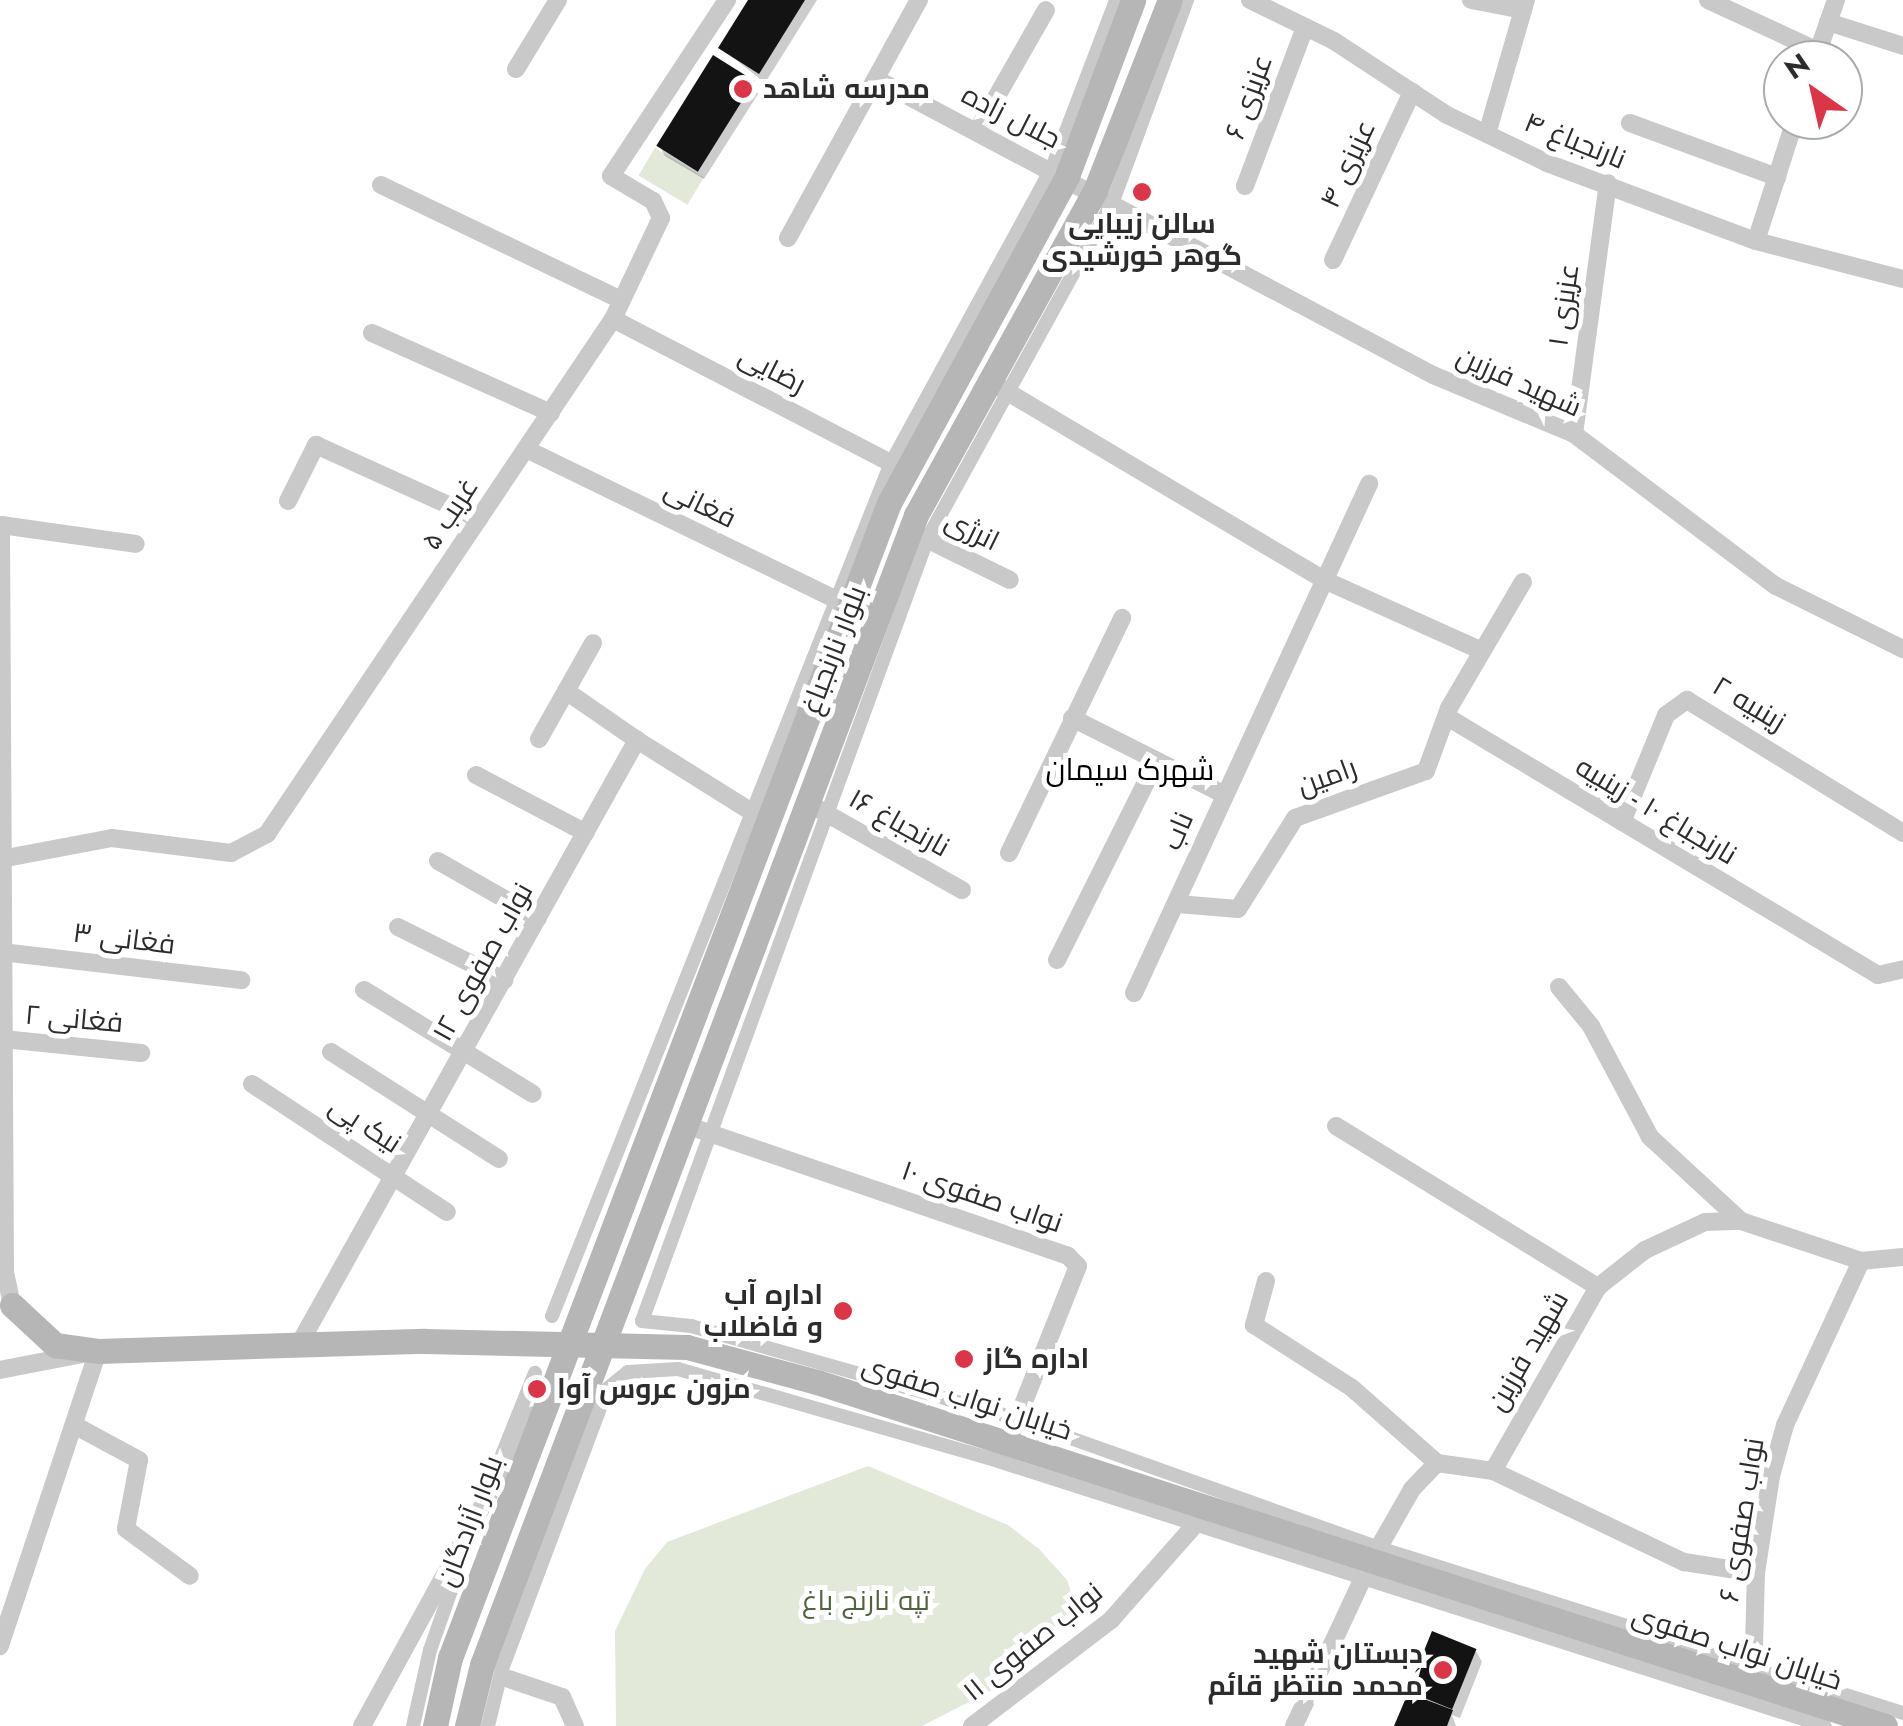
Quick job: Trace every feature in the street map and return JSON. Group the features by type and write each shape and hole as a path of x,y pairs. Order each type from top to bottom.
{"main road":[{"name":"بلوار نارنجباغ","path":"572,1340 762,819 899,467 1060,172 1134,0"},
{"name":"بلوار نارنجباغ","path":"604,1343 697,1128 817,809 878,620 918,536 1104,196 1170,0"},
{"name":"خیابان نواب صفوی","path":"12,1305 54,1345 98,1351 572,1340 686,1347 1012,1431 1201,1517 1371,1562 1754,1676 1885,1726"},
{"name":"بلوار آزادگان","path":"436,1726 450,1658 544,1378 572,1340"},
{"path":"467,1726 482,1664 604,1343"}],"street":[{"path":"516,69 558,0"},
{"name":"غریب ۵","path":"0,859 112,838 246,850 267,834 613,319 661,218 653,201 611,176 727,0"},
{"path":"788,238 919,0"},
{"path":"1060,172 1116,0"},
{"path":"1104,196 1187,0"},
{"name":"نارنجباغ ۴","path":"1250,0 1305,27 1487,134 1756,242 1900,274"},
{"path":"1471,0 1525,5 1487,134"},
{"path":"1708,0 1787,40"},
{"path":"1821,40 1836,0"},
{"path":"977,131 1046,10"},
{"path":"1828,22 1903,46"},
{"name":"عزیزی ۶","path":"1246,186 1305,27"},
{"name":"جلال زاده","path":"876,80 1104,196"},
{"name":"عزیزی ۴","path":"1333,260 1412,92"},
{"path":"1630,123 1777,177"},
{"path":"1756,242 1789,140"},
{"path":"382,184 622,300"},
{"name":"عزیزی ۱","path":"1574,434 1608,184"},
{"name":"شهید فرزین","path":"1104,196 1432,375 1574,434 1776,586 1903,648"},
{"name":"رضایی","path":"613,319 899,467"},
{"path":"372,333 552,412"},
{"path":"998,386 1322,579 1482,650"},
{"path":"288,501 316,445 479,519"},
{"name":"فغانی","path":"526,449 878,620"},
{"name":"ناب","path":"1134,993 1178,904 1322,579 1370,484"},
{"path":"12,1305 5,1272 2,1039 2,525 136,544"},
{"path":"817,809 918,536"},
{"name":"انرژی","path":"918,536 1010,580"},
{"path":"1450,718 1482,650 1522,582"},
{"path":"1009,853 1122,618"},
{"path":"539,739 592,643"},
{"path":"552,1316 762,819 566,691"},
{"name":"زینبیه ۲","path":"1622,822 1666,716 1687,700 1903,832"},
{"path":"1072,718 1224,794"},
{"name":"نارنجباغ ۱۰ - زینبیه","path":"1450,718 1878,975 1903,969"},
{"name":"رامین","path":"1178,904 1238,909 1295,818 1426,771 1450,718"},
{"name":"نواب صفوی ۱۲","path":"297,1348 637,740"},
{"path":"1058,960 1156,762"},
{"path":"476,776 586,832"},
{"name":"نارنجباغ ۱۶","path":"817,809 962,890"},
{"path":"438,862 538,918"},
{"path":"398,927 504,980"},
{"name":"فغانی ۳","path":"2,952 241,980"},
{"path":"1559,987 1591,1026 1650,1137 1742,1220"},
{"path":"364,990 533,1094"},
{"name":"فغانی ۲","path":"2,1039 140,1052"},
{"path":"331,1052 499,1159"},
{"name":"نیک پی","path":"252,1084 447,1212"},
{"path":"1336,1126 1598,1287"},
{"path":"697,1128 642,1321 692,1326 1012,1431 1825,1726"},
{"name":"نواب صفوی ۱۰","path":"697,1128 1068,1256 1078,1266 1012,1431"},
{"name":"شهید فرزین","path":"1493,1471 1598,1287 1644,1250 1705,1222 1742,1220 1861,1261 1903,1257"},
{"name":"نواب صفوی ۶","path":"1754,1676 1756,1573 1785,1425 1861,1261"},
{"path":"1266,1281 1254,1325 1288,1353 1352,1388 1437,1463 1493,1471 1684,1562 1756,1573"},
{"path":"0,1370 98,1351 0,1646"},
{"path":"488,1726 502,1670 599,1407 614,1380 628,1372 678,1369 1201,1517"},
{"path":"362,1726 478,1515 544,1378"},
{"path":"74,1425 139,1460 126,1530 190,1576"},
{"path":"1294,1726 1371,1562 1412,1488 1437,1463"},
{"path":"413,1726 430,1650 478,1515"},
{"name":"نواب صفوی ۱۱","path":"972,1726 1111,1620 1201,1517"},
{"path":"1754,1676 1903,1713"},
{"path":"510,1680 562,1697 575,1726"}],"green space":[{"path":"655,148 704,177 687,205 639,175"},
{"name":"تپه نارنج باغ","path":"868,1466 1008,1525 1039,1549 1067,1580 1074,1601 1044,1651 1002,1685 922,1726 616,1726 615,1631 645,1569 667,1542"}],"building":[{"path":"748,0 805,0 759,74 718,48"},
{"path":"713,55 755,81 698,172 656,146"},
{"name":"دبستان شهید محمد منتظر قائم","path":"1432,1631 1477,1649 1452,1709 1408,1691"},
{"path":"1408,1693 1453,1710 1447,1726 1394,1726"}],"place":[{"name":"مدرسه شاهد","path":"743,89"},
{"name":"سالن زیبایی گوهر خورشیدی","path":"1142,192"},
{"name":"اداره آب و فاضلاب","path":"843,1311"},
{"name":"اداره گاز","path":"964,1359"},
{"name":"مزون عروس آوا","path":"537,1389"},
{"name":"دبستان شهید محمد منتظر قائم","path":"1443,1670"}],"district":[{"name":"شهرک سیمان","path":"1130,770"}]}
